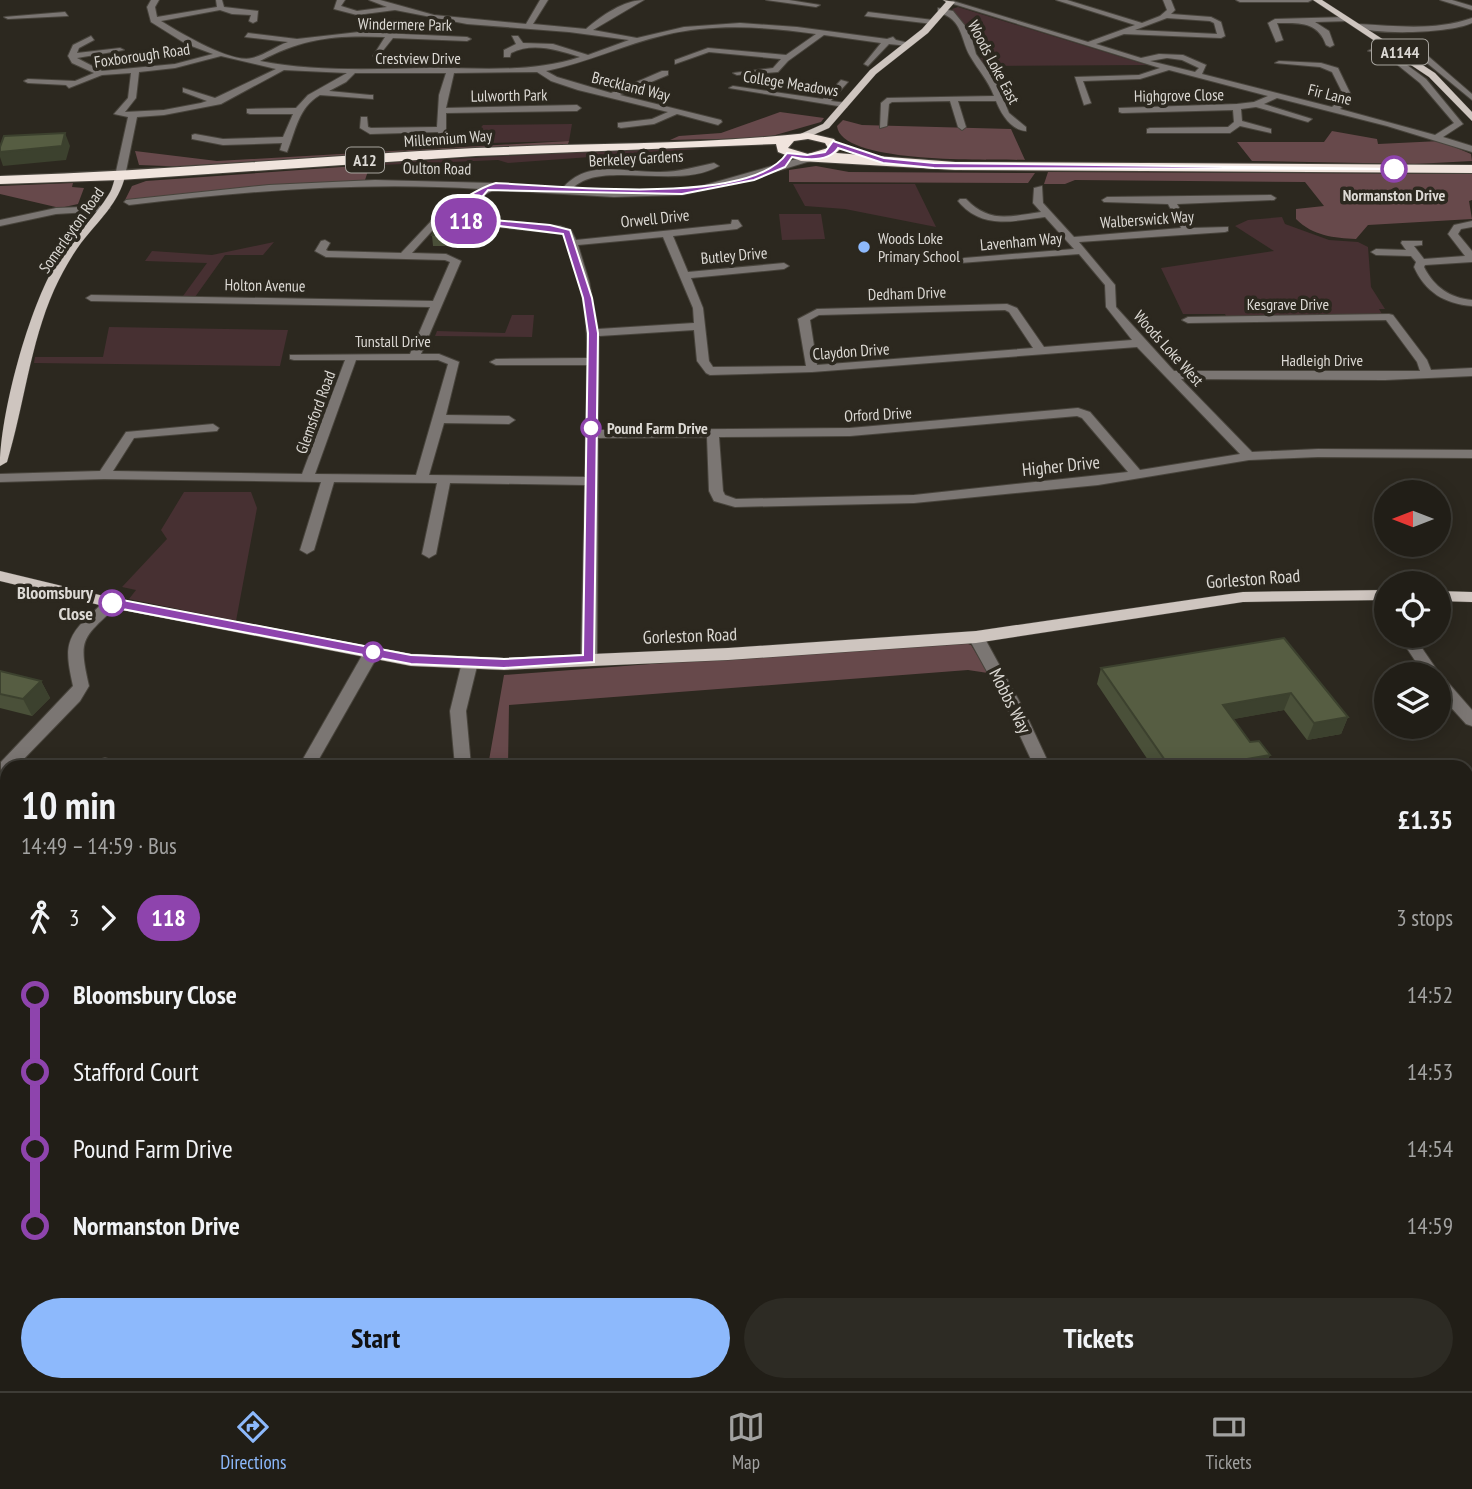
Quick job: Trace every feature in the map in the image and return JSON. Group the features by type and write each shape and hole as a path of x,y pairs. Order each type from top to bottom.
{"highway":[{"path":"787,149 801,137 832,142 883,160 955,166 1471,169"},
{"path":"818,157 832,152 832,142"},
{"name":"Millennium Way","path":"0,180 120,176 476,152 731,145 787,149 818,157 883,160"}],"main road":[{"name":"A1144","path":"1317,0 1396,54 1417,65 1447,89 1472,118"},
{"path":"801,137 827,127 873,72 933,22 949,1"},
{"path":"827,127 826,136 832,142"},
{"name":"Somerleyton Road","path":"0,462 11,431 39,312 58,269 116,192 120,176"},
{"name":"Gorleston Road","path":"0,576 112,603 411,660 504,664 729,654 976,637 1243,597 1374,595"},
{"path":"1451,596 1472,597"}],"street":[{"path":"155,0 151,7 154,20 220,4 232,12 254,14"},
{"path":"341,0 337,7 348,12 373,13 395,7"},
{"path":"529,25 544,0"},
{"path":"590,29 640,0"},
{"path":"770,0 818,2"},
{"path":"1060,0 1142,26"},
{"path":"1166,16 1171,7 1167,0"},
{"path":"1240,0 1308,0"},
{"path":"1444,0 1472,8"},
{"path":"378,1 436,16 590,29 635,39"},
{"name":"Fir Lane","path":"949,1 1142,61 1472,147"},
{"path":"810,13 818,2"},
{"path":"4,8 8,17 4,27"},
{"name":"Woods Loke East","path":"941,10 950,13 967,34 972,54 1000,98 1005,114 1023,129"},
{"path":"8,17 65,14"},
{"path":"869,15 883,14 933,22"},
{"path":"1089,44 1122,32 1142,26 1166,16 1211,19 1217,22 1222,36 1122,32"},
{"name":"Crestview Drive","path":"685,28 682,24 696,17 728,20 730,24"},
{"path":"1279,40 1273,22 1347,19"},
{"name":"Crestview Drive","path":"154,20 172,33 221,54 250,62 282,68 352,71 539,70 588,57 635,39 685,28 730,24 909,44"},
{"path":"798,30 805,20"},
{"path":"1358,26 1442,27 1466,24 1472,20"},
{"path":"1308,21 1326,33 1330,45"},
{"path":"737,73 749,76 775,70 785,57 821,33"},
{"path":"866,62 902,34"},
{"path":"367,52 378,54 390,36"},
{"name":"Windermere Park","path":"250,62 296,41 390,36 454,43 467,39"},
{"path":"504,53 519,37 588,57"},
{"path":"72,56 76,47 91,38"},
{"path":"251,38 296,41"},
{"path":"72,56 115,49"},
{"path":"678,62 708,50 785,57"},
{"path":"1372,51 1396,54 1418,52 1472,98"},
{"name":"Foxborough Road","path":"28,81 71,84 101,73 175,66 221,54"},
{"path":"1396,54 1459,124 1436,138"},
{"path":"72,56 75,61 101,73"},
{"name":"Fir Lane","path":"1142,61 1161,56 1189,59 1203,67 1196,76"},
{"path":"1277,59 1332,68 1348,97 1333,110"},
{"path":"1405,65 1417,65"},
{"path":"135,70 132,98 118,114 175,113 218,102 282,68"},
{"path":"1087,103 1078,79 1140,77 1168,68"},
{"name":"Breckland Way","path":"539,70 554,79 718,122"},
{"path":"284,150 298,111 309,98 345,81 352,71"},
{"path":"450,72 444,87 441,111 442,136 451,140"},
{"path":"612,95 665,73"},
{"path":"824,103 843,83 831,83"},
{"name":"College Meadows","path":"733,88 844,105"},
{"path":"186,90 218,102"},
{"path":"318,93 370,97"},
{"name":"Highgrove Close","path":"1122,110 1237,107 1256,104 1276,95"},
{"path":"953,98 962,127"},
{"path":"883,126 885,103 890,100 1000,98"},
{"name":"Highgrove Close","path":"1256,104 1308,120"},
{"name":"Highgrove Close","path":"1237,107 1238,123"},
{"name":"Lulworth Park","path":"441,111 577,108"},
{"path":"254,112 298,111"},
{"path":"621,125 654,121 677,112"},
{"path":"120,176 133,115"},
{"path":"361,122 370,131 442,129"},
{"name":"Highgrove Close","path":"1150,131 1226,131 1238,123 1268,131"},
{"path":"198,141 287,140"},
{"path":"782,166 787,149"},
{"name":"Oulton Road","path":"129,202 289,187 407,183 682,192 740,181 818,157"},
{"name":"Berkeley Gardens","path":"566,190 571,181 579,177 605,173 669,175 714,166"},
{"path":"404,256 439,218 479,195 485,188 496,185"},
{"name":"Woods Loke West","path":"1039,188 1038,203 1046,214 1110,285 1104,300 1140,343 1249,456"},
{"path":"479,195 534,193 622,197 675,196"},
{"path":"1107,200 1271,198"},
{"path":"963,201 973,214 984,219 1046,214"},
{"path":"1173,201 1172,206 1186,228 1183,233"},
{"path":"0,223 56,211 105,208"},
{"path":"439,218 560,229 567,232 571,243 588,298 593,333 589,481 589,659"},
{"name":"Orwell Drive","path":"571,243 737,226 736,222"},
{"path":"1471,261 1453,234 1457,227 1472,225"},
{"name":"Walberswick Way","path":"1072,240 1224,229"},
{"name":"Claydon Drive","path":"667,233 698,308 702,361 710,371 812,369 1140,343"},
{"path":"325,243 320,251 326,254 446,257 456,261 414,357"},
{"name":"Lavenham Way","path":"964,261 1081,251"},
{"path":"1376,252 1418,252 1471,261"},
{"path":"1418,252 1421,274 1446,299 1472,303"},
{"name":"Butley Drive","path":"686,275 784,266"},
{"name":"Holton Avenue","path":"91,298 438,304"},
{"name":"Dedham Drive","path":"812,369 804,319 817,312 1007,307 1013,310 1041,352"},
{"name":"Kesgrave Drive","path":"1188,320 1387,315 1423,362 1427,375"},
{"path":"593,333 700,326"},
{"name":"Glemsford Road","path":"307,477 352,356"},
{"name":"Tunstall Drive","path":"294,357 439,357 454,365 422,478"},
{"path":"496,362 593,361"},
{"name":"Hadleigh Drive","path":"1171,375 1427,375 1472,372"},
{"name":"Orford Drive","path":"590,434 863,431 1077,412 1086,415 1137,475"},
{"path":"440,419 509,420"},
{"path":"104,475 130,435 213,428"},
{"name":"Higher Drive","path":"713,434 716,491 719,498 735,503 914,499 1137,475 1249,456 1318,453 1472,455"},
{"path":"0,478 104,475 589,481"},
{"path":"307,550 329,478"},
{"path":"429,554 444,479"},
{"path":"14,760 74,697 81,686 72,647 83,631 112,603"},
{"name":"Mobbs Way","path":"976,637 1015,708 1039,760"},
{"path":"310,760 372,652"},
{"path":"462,760 458,710 470,662"},
{"path":"1451,697 1472,720"}],"shaded area":[{"path":"958,7 1147,65 984,66 972,34 952,9"},
{"path":"780,112 824,118 821,122 765,138 670,140 679,136 721,133"},
{"path":"843,120 862,125 1011,129 1025,160 953,159 890,154 864,148 845,139 837,126"},
{"path":"572,124 569,141 449,144 474,135 483,125"},
{"path":"1332,131 1377,139 1378,144 1440,141 1471,154 1472,161 1415,164 1252,161 1237,142 1324,142"},
{"path":"569,141 568,144 191,167 139,165 135,151 217,161"},
{"path":"633,149 700,149 508,163 498,160 380,165 380,163"},
{"path":"370,165 364,183 259,186 125,200 132,186 146,181"},
{"path":"816,166 849,172 1035,173 1028,183 789,182 789,170"},
{"path":"1048,172 1472,174 1472,200 1469,201 1472,219 1368,225 1356,239 1340,238 1317,233 1296,219 1296,209 1324,206 1305,182 1075,180 1065,184 1044,184"},
{"path":"73,183 72,187 84,188 78,204 60,208 0,194 0,186"},
{"path":"793,184 915,184 936,227 845,209 805,206"},
{"path":"779,214 821,214 825,239 782,240"},
{"path":"1282,217 1285,224 1329,240 1358,242 1368,247 1371,287 1385,309 1379,309 1382,314 1340,318 1227,318 1225,314 1183,314 1161,268 1274,251 1235,226 1248,220"},
{"path":"274,242 263,255 225,255 195,297 183,296 207,263 145,261 152,251 212,255"},
{"path":"512,315 534,315 532,337 435,336 437,331 505,333"},
{"path":"109,327 288,330 280,366 34,363 35,357 103,357"},
{"path":"184,492 251,492 257,508 236,621 129,599 136,590 122,587 167,539 161,530"},
{"path":"959,641 971,645 988,673 968,670 509,705 508,760 489,760 504,675"}],"building":[{"path":"65,133 62,146 0,152 4,136"},
{"path":"440,220 458,220 451,235 432,235"},
{"path":"1284,638 1348,717 1314,723 1291,693 1223,705 1250,742 1259,741 1270,755 1241,760 1165,760 1101,668"},
{"path":"0,671 41,681 23,699 0,694"}],"bus line":[{"name":"118","path":"112,603 411,660 504,664 589,659 589,481 593,333 588,298 567,232 560,229 439,218 479,195 485,188 496,185 636,193 682,192 751,178 782,166 788,161 789,154 822,156 832,152 835,146 833,144 883,160 934,166 1394,169"}],"place":[{"name":"Normanston Drive","path":"1394,169"},
{"name":"Woods Loke Primary School","path":"864,247"},
{"name":"Pound Farm Drive","path":"591,428"},
{"name":"Bloomsbury Close","path":"112,603"}]}
